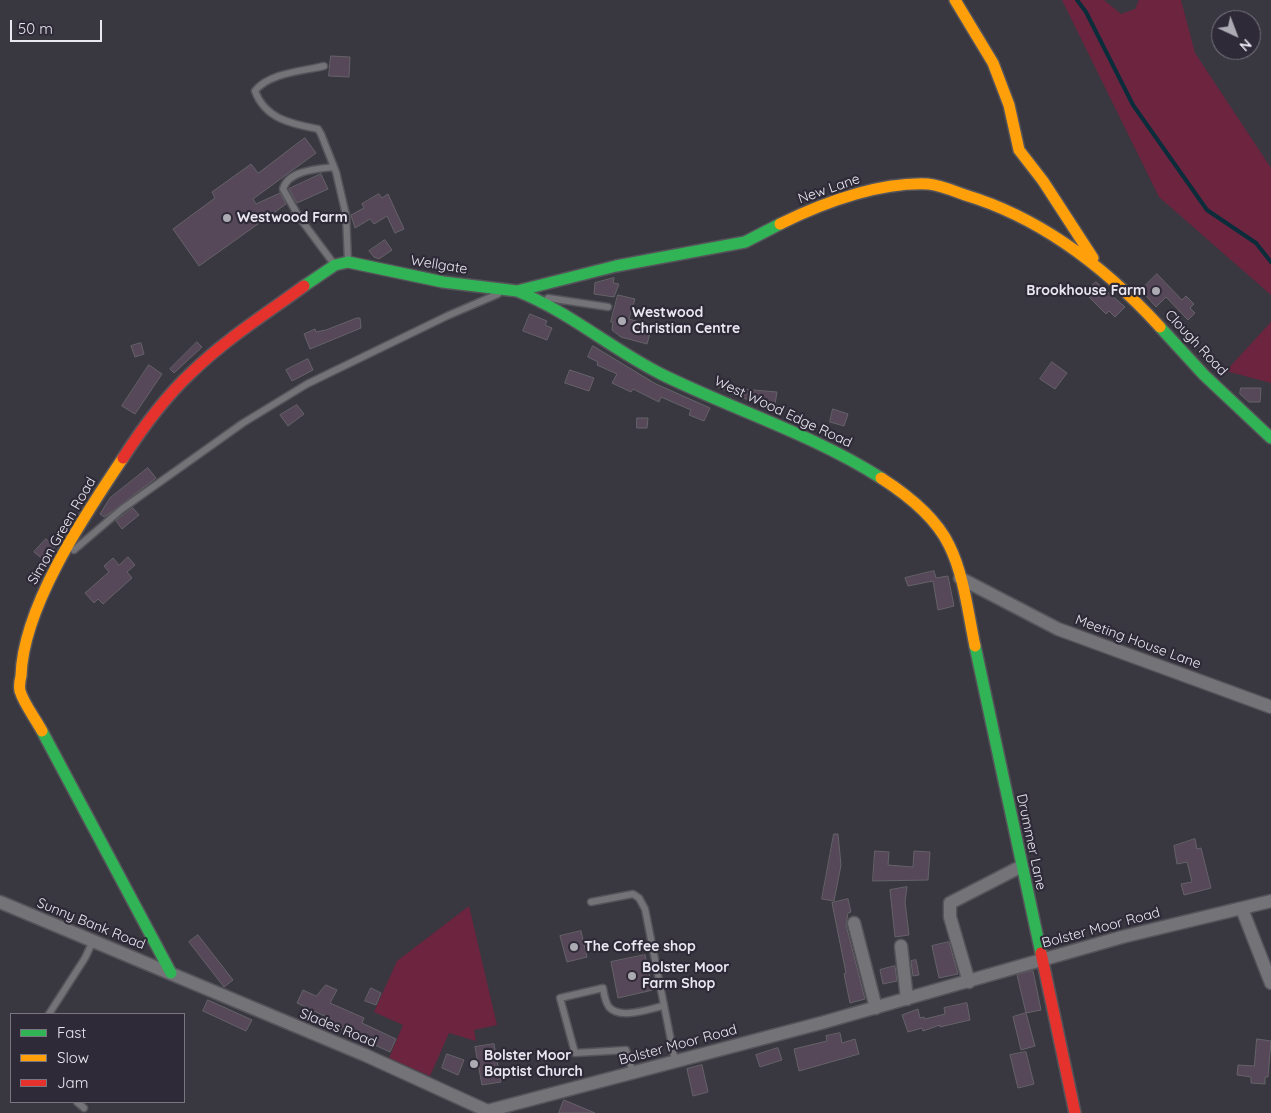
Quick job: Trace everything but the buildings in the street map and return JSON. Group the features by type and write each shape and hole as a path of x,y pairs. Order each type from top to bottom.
{"street":[{"path":"955,0 993,63 1009,105 1019,150 1089,249 1098,268"},
{"name":"New Lane","path":"557,283 616,266 745,242 810,209 882,187 930,184 979,199 1035,223 1072,247 1098,268"},
{"path":"335,266 348,262"},
{"name":"Wellgate","path":"348,262 388,272 513,290 557,283"},
{"name":"Simon Green Road","path":"171,973 20,690 17,676 23,644 44,590 113,472 178,385 222,344 319,274 335,266"},
{"name":"Clough Road","path":"1098,268 1136,301 1204,375 1271,438"},
{"name":"West Wood Edge Road","path":"513,290 542,299 660,373 797,432 903,492 932,520 947,540 960,578"},
{"name":"Meeting House Lane","path":"960,578 998,600 1058,629 1271,707"},
{"name":"Drummer Lane","path":"960,578 1020,867 1074,1113"},
{"path":"969,982 950,917 950,903 1020,867"},
{"name":"Bolster Moor Road","path":"488,1112 876,1008 1122,936 1271,901"},
{"name":"Sunny Bank Road","path":"0,902 171,973"},
{"path":"1242,909 1271,983"},
{"path":"854,923 876,1008"},
{"path":"901,946 907,999"},
{"name":"Slades Road","path":"171,973 365,1055 488,1112"}],"lane":[{"path":"324,66 273,79 259,86 255,91 258,101 276,117 289,124 318,129 334,167 346,215 348,262"},
{"path":"334,167 302,172 286,183 283,189 299,217 335,266"},
{"path":"60,563 122,509 243,423 307,384 447,316 513,290"},
{"path":"542,299 550,297 608,307"},
{"path":"591,902 633,894 639,898 645,909 675,1061"},
{"path":"49,1013 85,958 93,941"},
{"path":"633,1073 626,1050 574,1053 560,998 603,988 607,1005 611,1009 622,1013 663,1006"},
{"path":"78,1103 84,1108"}],"shaded area":[{"path":"1062,0 1104,0 1121,14 1135,9 1139,0 1181,0 1195,53 1271,168 1271,295 1159,197"},
{"path":"1271,322 1271,383 1226,371"},
{"path":"469,906 497,1025 474,1030 476,1041 449,1033 430,1076 389,1058 403,1025 374,1012 397,961"}],"waterway":[{"path":"1077,0 1086,12 1133,105 1207,210 1256,243 1271,262"}],"traffic: fast":[{"path":"304,286 335,265 348,262 443,282 517,291 616,266 745,242 780,224"},
{"path":"517,291 555,309 661,374 828,448 881,478"},
{"path":"1160,327 1204,375 1271,438"},
{"path":"975,646 1041,953"},
{"path":"42,731 171,973"}],"traffic: slow":[{"path":"955,0 993,63 1009,105 1019,150 1043,181 1093,258"},
{"path":"780,224 833,201 871,190 909,184 928,184 942,187 993,205 1046,231 1095,265 1160,327"},
{"path":"42,731 24,701 20,689 24,649 32,620 58,562 91,506 123,458"},
{"path":"881,478 919,507 936,525 949,545 962,581 975,646"}],"traffic: jam":[{"path":"123,458 155,413 192,372 232,338 304,286"},
{"path":"1041,953 1075,1113"}],"place":[{"name":"Westwood Farm","path":"227,218"},
{"name":"Brookhouse Farm","path":"1156,291"},
{"name":"Westwood Christian Centre","path":"622,321"},
{"name":"The Coffee shop","path":"574,947"},
{"name":"Bolster Moor Farm Shop","path":"632,976"},
{"name":"Bolster Moor Baptist Church","path":"474,1064"}]}
